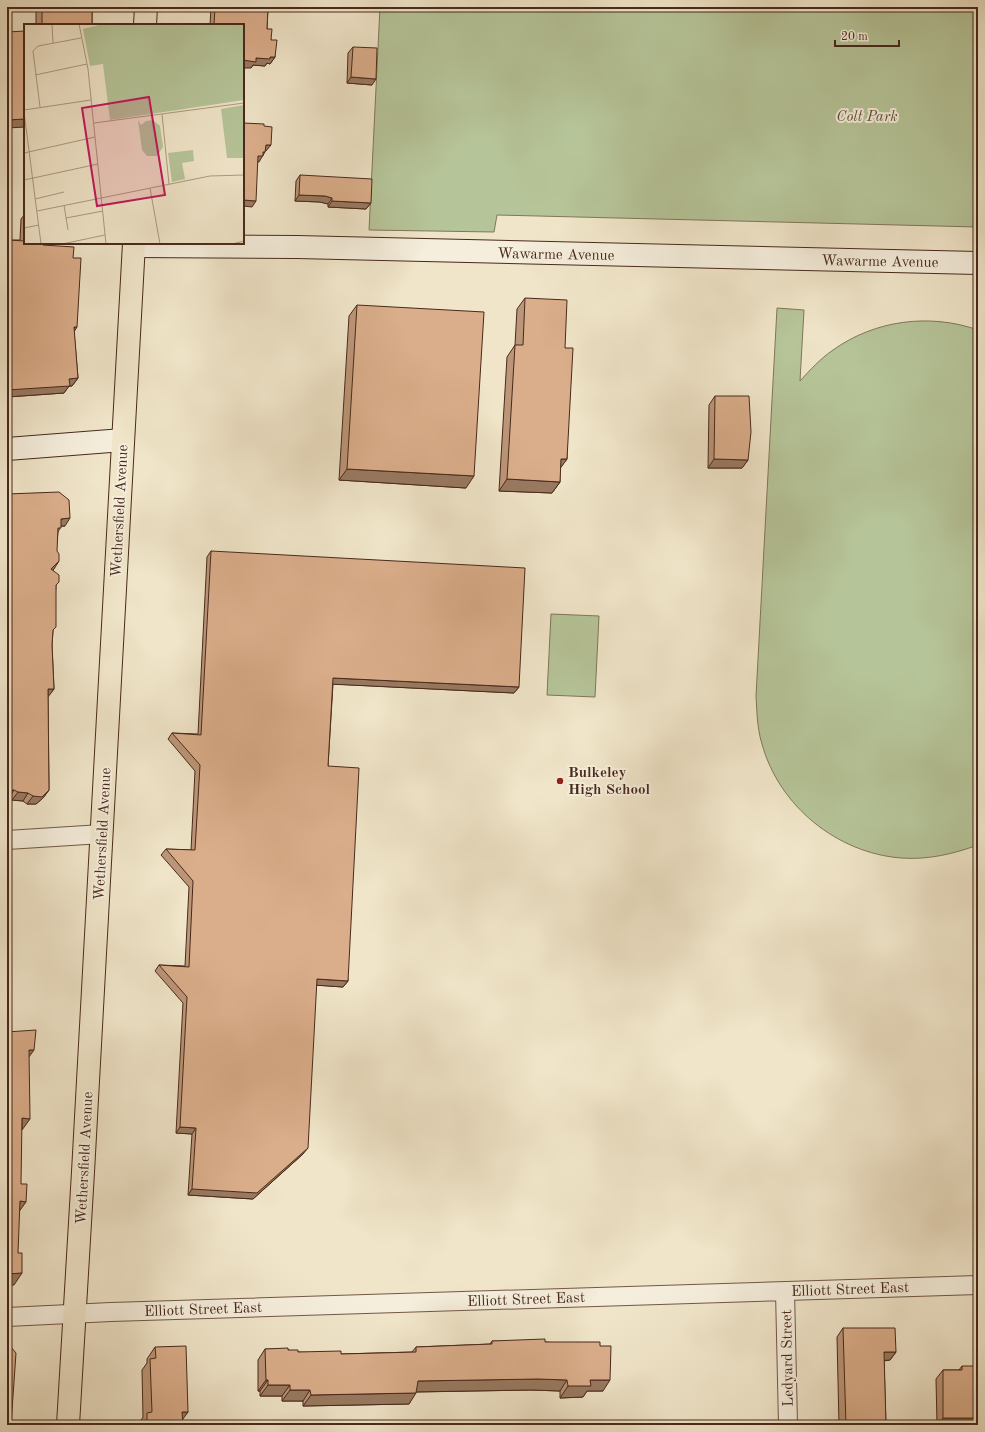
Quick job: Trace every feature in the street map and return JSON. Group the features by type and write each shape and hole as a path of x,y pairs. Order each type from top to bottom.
{"main road":[{"path":"145,24 146,7"},
{"name":"Wethersfield Avenue","path":"68,1425 134,244"}],"street":[{"name":"Wawarme Avenue","path":"134,244 978,263"},
{"path":"7,449 123,440"},
{"path":"7,840 102,834"},
{"name":"Elliott Street East","path":"7,1317 75,1313 978,1285"},
{"name":"Ledyard Street","path":"785,1291 788,1425"}],"green space":[{"name":"Colt Park","path":"380,7 978,7 978,227 497,215 494,232 369,230"},
{"path":"777,308 804,310 800,381 819,361 833,350 849,340 885,326 903,322 922,321 960,325 978,330 978,845 940,856 921,858 901,858 877,854 855,847 833,836 814,822 797,806 782,787 770,766 759,732 756,696"},
{"path":"551,614 599,616 595,697 547,695"}],"building":[{"path":"42,7 92,7 92,24 42,24"},
{"path":"215,7 268,7 267,29 272,29 271,40 277,40 275,57 270,57 270,59 256,58 256,62 244,60 244,24 214,24"},
{"path":"24,31 24,119 7,120 7,32"},
{"path":"353,47 377,48 376,79 351,77"},
{"path":"244,123 264,124 264,126 272,127 271,145 266,145 263,156 258,156 256,201 244,200"},
{"path":"300,175 372,179 371,203 332,201 332,198 325,196 299,195"},
{"path":"7,240 24,241 24,244 74,247 73,258 81,258 77,327 74,327 78,378 69,379 70,386 7,390"},
{"path":"525,298 567,300 565,348 573,348 567,459 561,459 560,482 507,479 515,345 523,345"},
{"path":"357,305 484,312 474,476 347,469"},
{"path":"715,396 749,396 751,432 748,460 714,459"},
{"path":"59,492 69,500 70,518 61,519 61,528 58,528 57,551 59,554 59,561 51,569 59,575 59,582 56,585 56,627 53,630 52,645 54,689 48,689 49,790 42,797 33,796 28,793 14,790 7,790 7,494"},
{"path":"211,551 525,568 519,687 333,678 328,766 359,768 348,981 317,979 308,1148 257,1193 192,1189 196,1128 180,1127 187,997 159,965 189,967 193,881 166,849 195,850 200,765 172,733 201,735"},
{"path":"36,1030 34,1050 29,1050 30,1119 22,1118 21,1184 27,1184 26,1202 20,1201 18,1253 22,1253 22,1273 7,1274 7,1032"},
{"path":"843,1328 895,1328 896,1352 884,1352 886,1425 846,1425"},
{"path":"545,1339 545,1342 600,1342 600,1346 611,1346 610,1380 590,1380 591,1386 568,1386 567,1380 538,1379 418,1381 416,1393 311,1395 310,1390 290,1390 290,1385 268,1385 268,1380 266,1380 265,1349 288,1348 288,1350 298,1350 298,1352 341,1351 341,1354 416,1352 416,1347 492,1344 492,1341"},
{"path":"10,1346 16,1353 11,1425 7,1425 7,1347"},
{"path":"186,1346 188,1412 182,1412 183,1425 147,1425 147,1413 152,1412 150,1359 156,1358 155,1347"},
{"path":"962,1366 978,1366 978,1418 943,1418 943,1370 962,1370"}],"place":[{"name":"Bulkeley High School","path":"560,781"}]}
